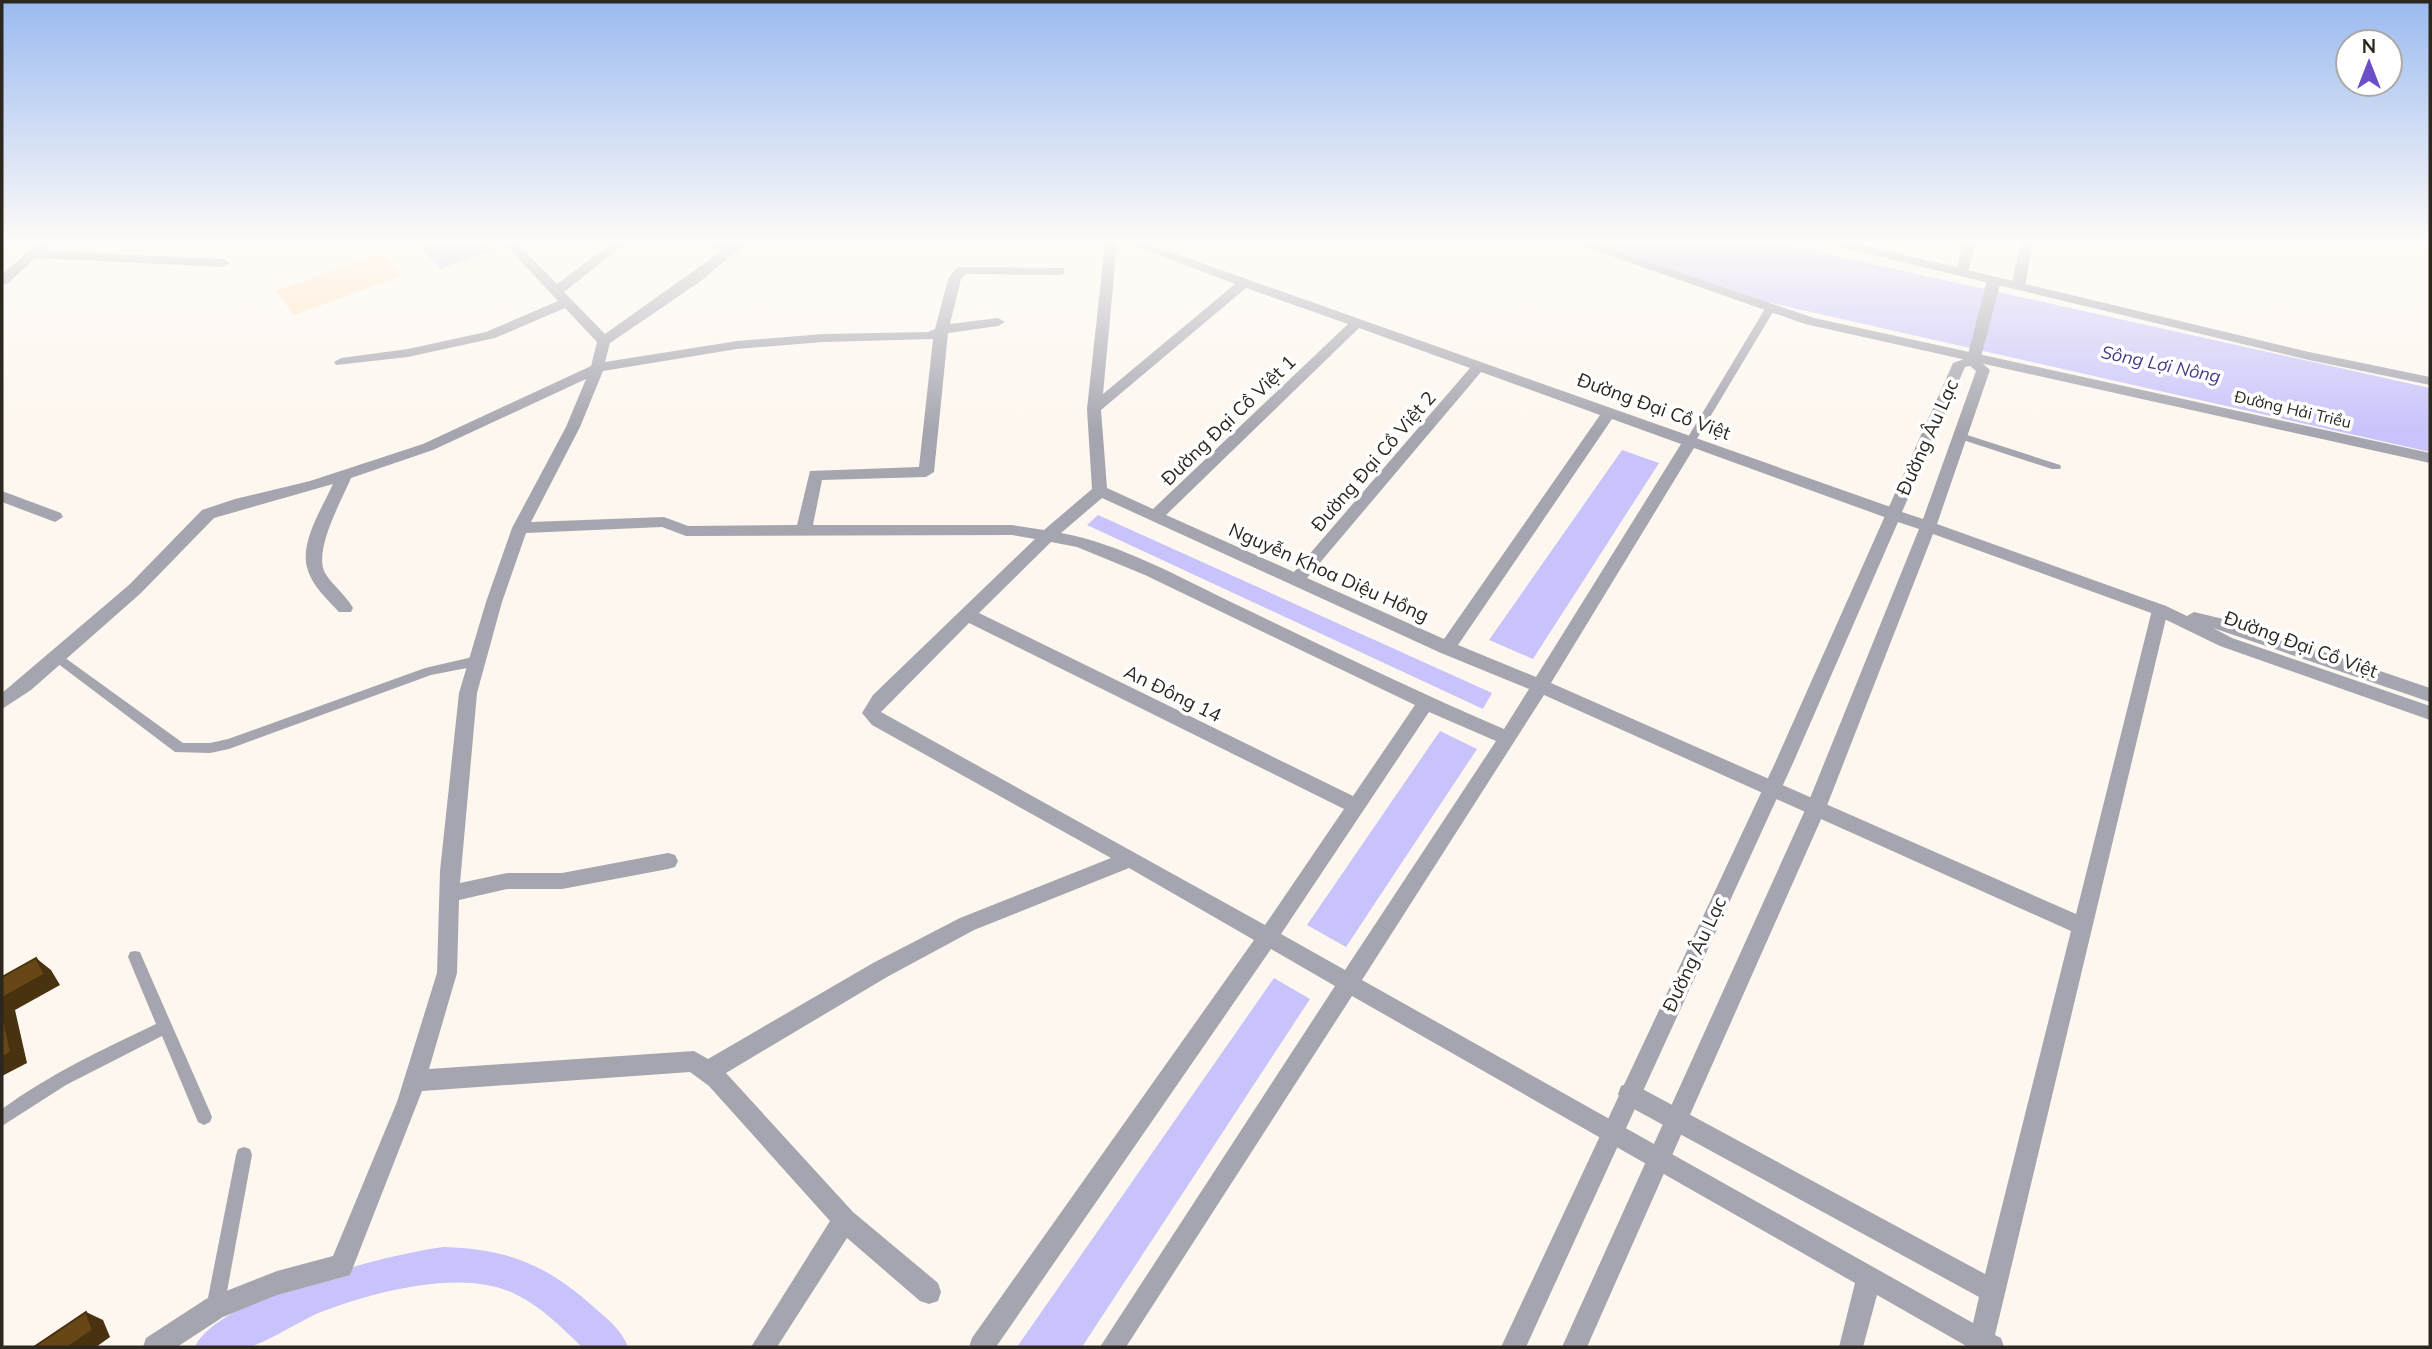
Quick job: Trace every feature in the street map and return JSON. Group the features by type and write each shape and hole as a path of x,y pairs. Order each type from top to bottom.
{"street":[{"path":"341,362 408,353 490,335 558,306"},
{"path":"568,306 604,341"},
{"path":"155,1347 215,1308 277,1283 341,1266 415,1081 447,973 449,894 468,693 494,602 520,528 573,427 597,368 604,341 653,306"},
{"path":"804,531 816,475 926,472 941,331 948,306"},
{"path":"1105,306 1094,410 1100,491 1049,535 969,616 879,700 872,713 878,720 1130,859 1987,1344 1994,1292 2160,610"},
{"path":"1094,410 1217,306"},
{"name":"Đường Đại Cồ Việt","path":"1310,306 2160,610 2226,642 2430,713"},
{"name":"Đường Hải Triều","path":"1768,306 1810,321 1976,355 2430,457"},
{"path":"1976,355 1988,306"},
{"path":"2101,306 2309,356 2430,381"},
{"path":"2,702 135,589 208,514 428,447 597,368 737,345 823,338 930,336 941,331 998,322"},
{"name":"Đường Đại Cồ Việt 1","path":"1155,516 1357,323"},
{"name":"Đường Âu Lạc","path":"1513,1347 1770,790 1960,363 1976,355 1983,370 1929,527 1816,807 1657,1156 1574,1347"},
{"name":"Đường Đại Cồ Việt 2","path":"1296,580 1479,366"},
{"path":"1447,648 1609,413"},
{"path":"1112,1347 1508,738 1690,442"},
{"path":"345,474 314,550 313,565 320,579 345,608"},
{"name":"Nguyễn Khoa Diệu Hồng","path":"1100,491 1447,648 1540,686 1770,790 1816,807 2084,926"},
{"path":"2,496 55,517"},
{"path":"520,528 664,522 686,531 1012,530 1049,535 1080,542 1152,571 1426,703 1508,738"},
{"name":"Đường Đại Cồ Việt","path":"2160,610 2230,626 2430,695"},
{"name":"An Đông 14","path":"969,616 1357,807"},
{"path":"981,1347 1268,937 1426,703"},
{"path":"708,1071 880,970 967,925 1130,859"},
{"path":"449,894 507,881 562,881 668,861"},
{"path":"415,1081 694,1061 708,1071 845,1220 929,1292"},
{"path":"1629,1094 1994,1292"},
{"path":"763,1347 845,1220"},
{"path":"1851,1347 1869,1278"}],"lane":[{"path":"1690,442 1771,307"},
{"path":"1961,436 2056,467"},
{"path":"57,657 180,748 210,748 229,744 429,671 477,661"},
{"path":"135,957 204,1117"},
{"path":"2,1118 25,1100 92,1061 165,1027"},
{"path":"215,1308 244,1155"}],"shaded area":[{"path":"287,306 319,306 294,315"}],"water":[{"name":"Sông Lợi Nông","path":"1784,306 2061,306 2430,388 2430,452"},
{"path":"1622,450 1659,463 1533,659 1489,640"},
{"path":"1098,515 1492,693 1483,709 1087,525"},
{"path":"1440,731 1477,749 1346,947 1307,925"},
{"path":"1274,978 1310,999 1082,1347 1017,1347"}],"building":[{"path":"36,958 45,974 2,998 2,977"},
{"path":"2,1011 11,1052 2,1057"},
{"path":"86,1312 93,1330 68,1347 34,1347"}],"waterway":[{"path":"214,1347 279,1311 319,1295 403,1270 444,1265 483,1266 517,1275 555,1298 609,1347"}]}
